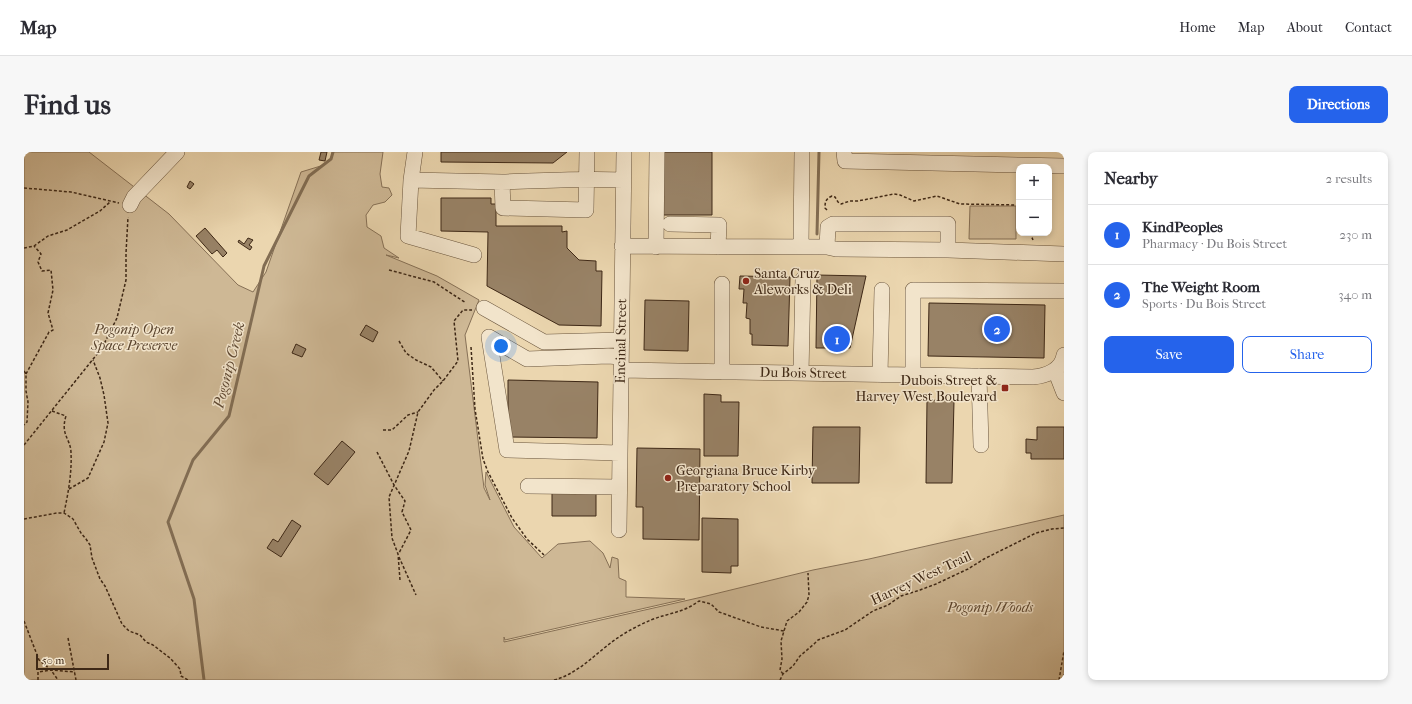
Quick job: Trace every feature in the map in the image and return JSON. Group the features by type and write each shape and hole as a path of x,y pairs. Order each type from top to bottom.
{"street":[{"path":"130,205 134,197 177,152"},
{"path":"415,152 411,180 408,236 474,255"},
{"path":"502,182 503,208 586,210 587,152"},
{"name":"Encinal Street","path":"619,530 624,152"},
{"path":"656,246 657,152"},
{"path":"801,246 802,152"},
{"path":"844,152 845,160 1064,166"},
{"path":"411,180 502,182 623,180"},
{"path":"670,224 718,225 718,247"},
{"path":"827,247 828,227 834,224 948,224 948,250"},
{"path":"622,246 801,246 827,247 836,249 948,250 1064,254"},
{"path":"801,373 803,279"},
{"path":"722,284 722,372"},
{"path":"880,374 882,290"},
{"path":"913,375 913,290 1064,292"},
{"path":"484,308 544,342 622,340"},
{"name":"Du Bois Street","path":"620,453 507,450 489,337 527,359 608,356 621,363 722,372 1033,377 1045,376 1060,372"},
{"path":"1064,356 1060,372 1064,394"},
{"path":"979,376 981,445"},
{"path":"528,486 619,487"}],"path":[{"path":"24,188 71,192 110,202 130,205 127,220 126,280 117,318 102,348 24,445"},
{"path":"827,210 825,208 825,203 827,199 832,196 834,196 842,204 850,201 858,201 894,194 914,201 937,196 960,204 1016,205"},
{"path":"24,248 34,246 48,236 67,230 100,211 110,202"},
{"path":"24,425 27,422 28,402 26,391 26,374 49,332 53,330 48,313 53,290 51,270 42,271 38,262 40,254 34,246"},
{"path":"389,270 434,282 466,303"},
{"path":"416,595 392,538 389,497 409,451 418,412 458,361 454,321 463,310 484,308"},
{"path":"399,342 406,353 416,360 431,367 443,381"},
{"path":"471,348 474,409 483,459 488,472 512,518 527,539 544,555"},
{"path":"69,489 88,478 104,442 108,423 100,378 93,360"},
{"path":"52,411 66,416 63,424 71,451 69,489 64,513"},
{"path":"383,430 392,430 408,415 418,412"},
{"path":"377,452 394,485 405,501 402,512 411,530 398,554 400,580"},
{"path":"24,519 57,513 64,513 74,519 78,530 90,545 92,558 100,579 113,602 122,624 129,631 140,635 146,642 153,645 170,658 180,669 181,676 188,680"},
{"name":"Harvey West Trail","path":"780,680 783,674 793,666 804,652 818,640 845,630 873,611 888,605 901,596 936,584 968,569 984,558 1036,533 1064,528"},
{"path":"783,674 780,670 782,659 781,641 787,621 799,612 807,602 809,587 808,573"},
{"path":"554,680 581,667 616,638 651,620 690,608 699,601 712,604 719,612 760,627 784,630"},
{"path":"24,621 39,660 58,680"},
{"path":"68,638 76,680"},
{"path":"1059,680 1064,651"},
{"path":"38,680 38,672 50,670 75,672"},
{"path":"1062,680 1064,674"}],"green space":[{"path":"24,152 89,152 169,214 238,285 253,292 266,272 301,172 324,165 332,158 332,152 383,152 380,174 382,187 389,188 392,195 385,202 373,205 366,215 367,227 381,236 384,248 399,258 386,255 437,276 479,300 465,335 484,488 490,500 485,485 486,472 514,527 542,558 558,544 590,541 603,553 610,568 612,557 618,559 619,578 626,581 626,597 685,599 505,640 504,637 504,642 813,570 869,559 1064,515 1064,680 24,680"},
{"path":"970,206 1016,206 1016,239 969,239"}],"building":[{"path":"321,152 327,152 325,161 319,160"},
{"path":"441,152 567,152 553,163 441,162"},
{"path":"663,152 712,152 712,215 663,215"},
{"path":"190,181 194,184 190,189 187,187"},
{"path":"441,198 491,198 491,204 496,204 496,226 562,226 562,232 567,231 567,248 579,260 596,261 596,271 602,271 601,326 559,325 487,286 488,232 441,231"},
{"path":"205,228 227,253 223,257 217,250 212,254 196,236"},
{"path":"248,238 253,240 249,245 252,247 250,250 238,242 239,240 244,244"},
{"path":"817,275 866,276 850,348 816,348"},
{"path":"740,276 790,277 788,346 752,345 750,319 746,318 747,303 743,303 744,289 739,289"},
{"path":"645,300 689,301 688,351 644,350"},
{"path":"929,303 1045,305 1044,358 928,356"},
{"path":"366,325 378,332 373,342 360,335"},
{"path":"296,344 306,349 302,357 292,353"},
{"path":"508,380 598,382 597,438 508,437"},
{"path":"704,394 721,395 721,402 739,402 738,456 704,456"},
{"path":"927,400 954,401 952,483 926,483"},
{"path":"813,427 860,427 859,483 812,483"},
{"path":"1037,427 1064,427 1064,459 1031,459 1031,453 1026,453 1026,439 1037,440"},
{"path":"342,441 355,452 328,485 314,474"},
{"name":"Georgiana Bruce Kirby Preparatory School","path":"637,448 700,449 699,540 643,539 643,507 636,507"},
{"path":"552,492 596,493 596,516 552,516"},
{"path":"702,518 738,519 738,566 731,566 731,573 702,572"},
{"path":"292,520 301,526 281,557 267,548 273,539 278,542"}],"waterway":[{"name":"Pogonip Creek","path":"204,680 194,599 168,522 193,460 229,416 264,266 309,176 331,159 333,152"},
{"path":"817,234 819,152"}],"place":[{"name":"Santa Cruz Aleworks & Deli","path":"746,281"},
{"name":"The Weight Room","path":"997,329"},
{"name":"KindPeoples","path":"837,339"},
{"name":"Dubois Street & Harvey West Boulevard","path":"1005,388"},
{"name":"Georgiana Bruce Kirby Preparatory School","path":"668,478"}],"park label":[{"name":"Pogonip Open Space Preserve","path":"134,338"},
{"name":"Pogonip Woods","path":"990,607"}]}
